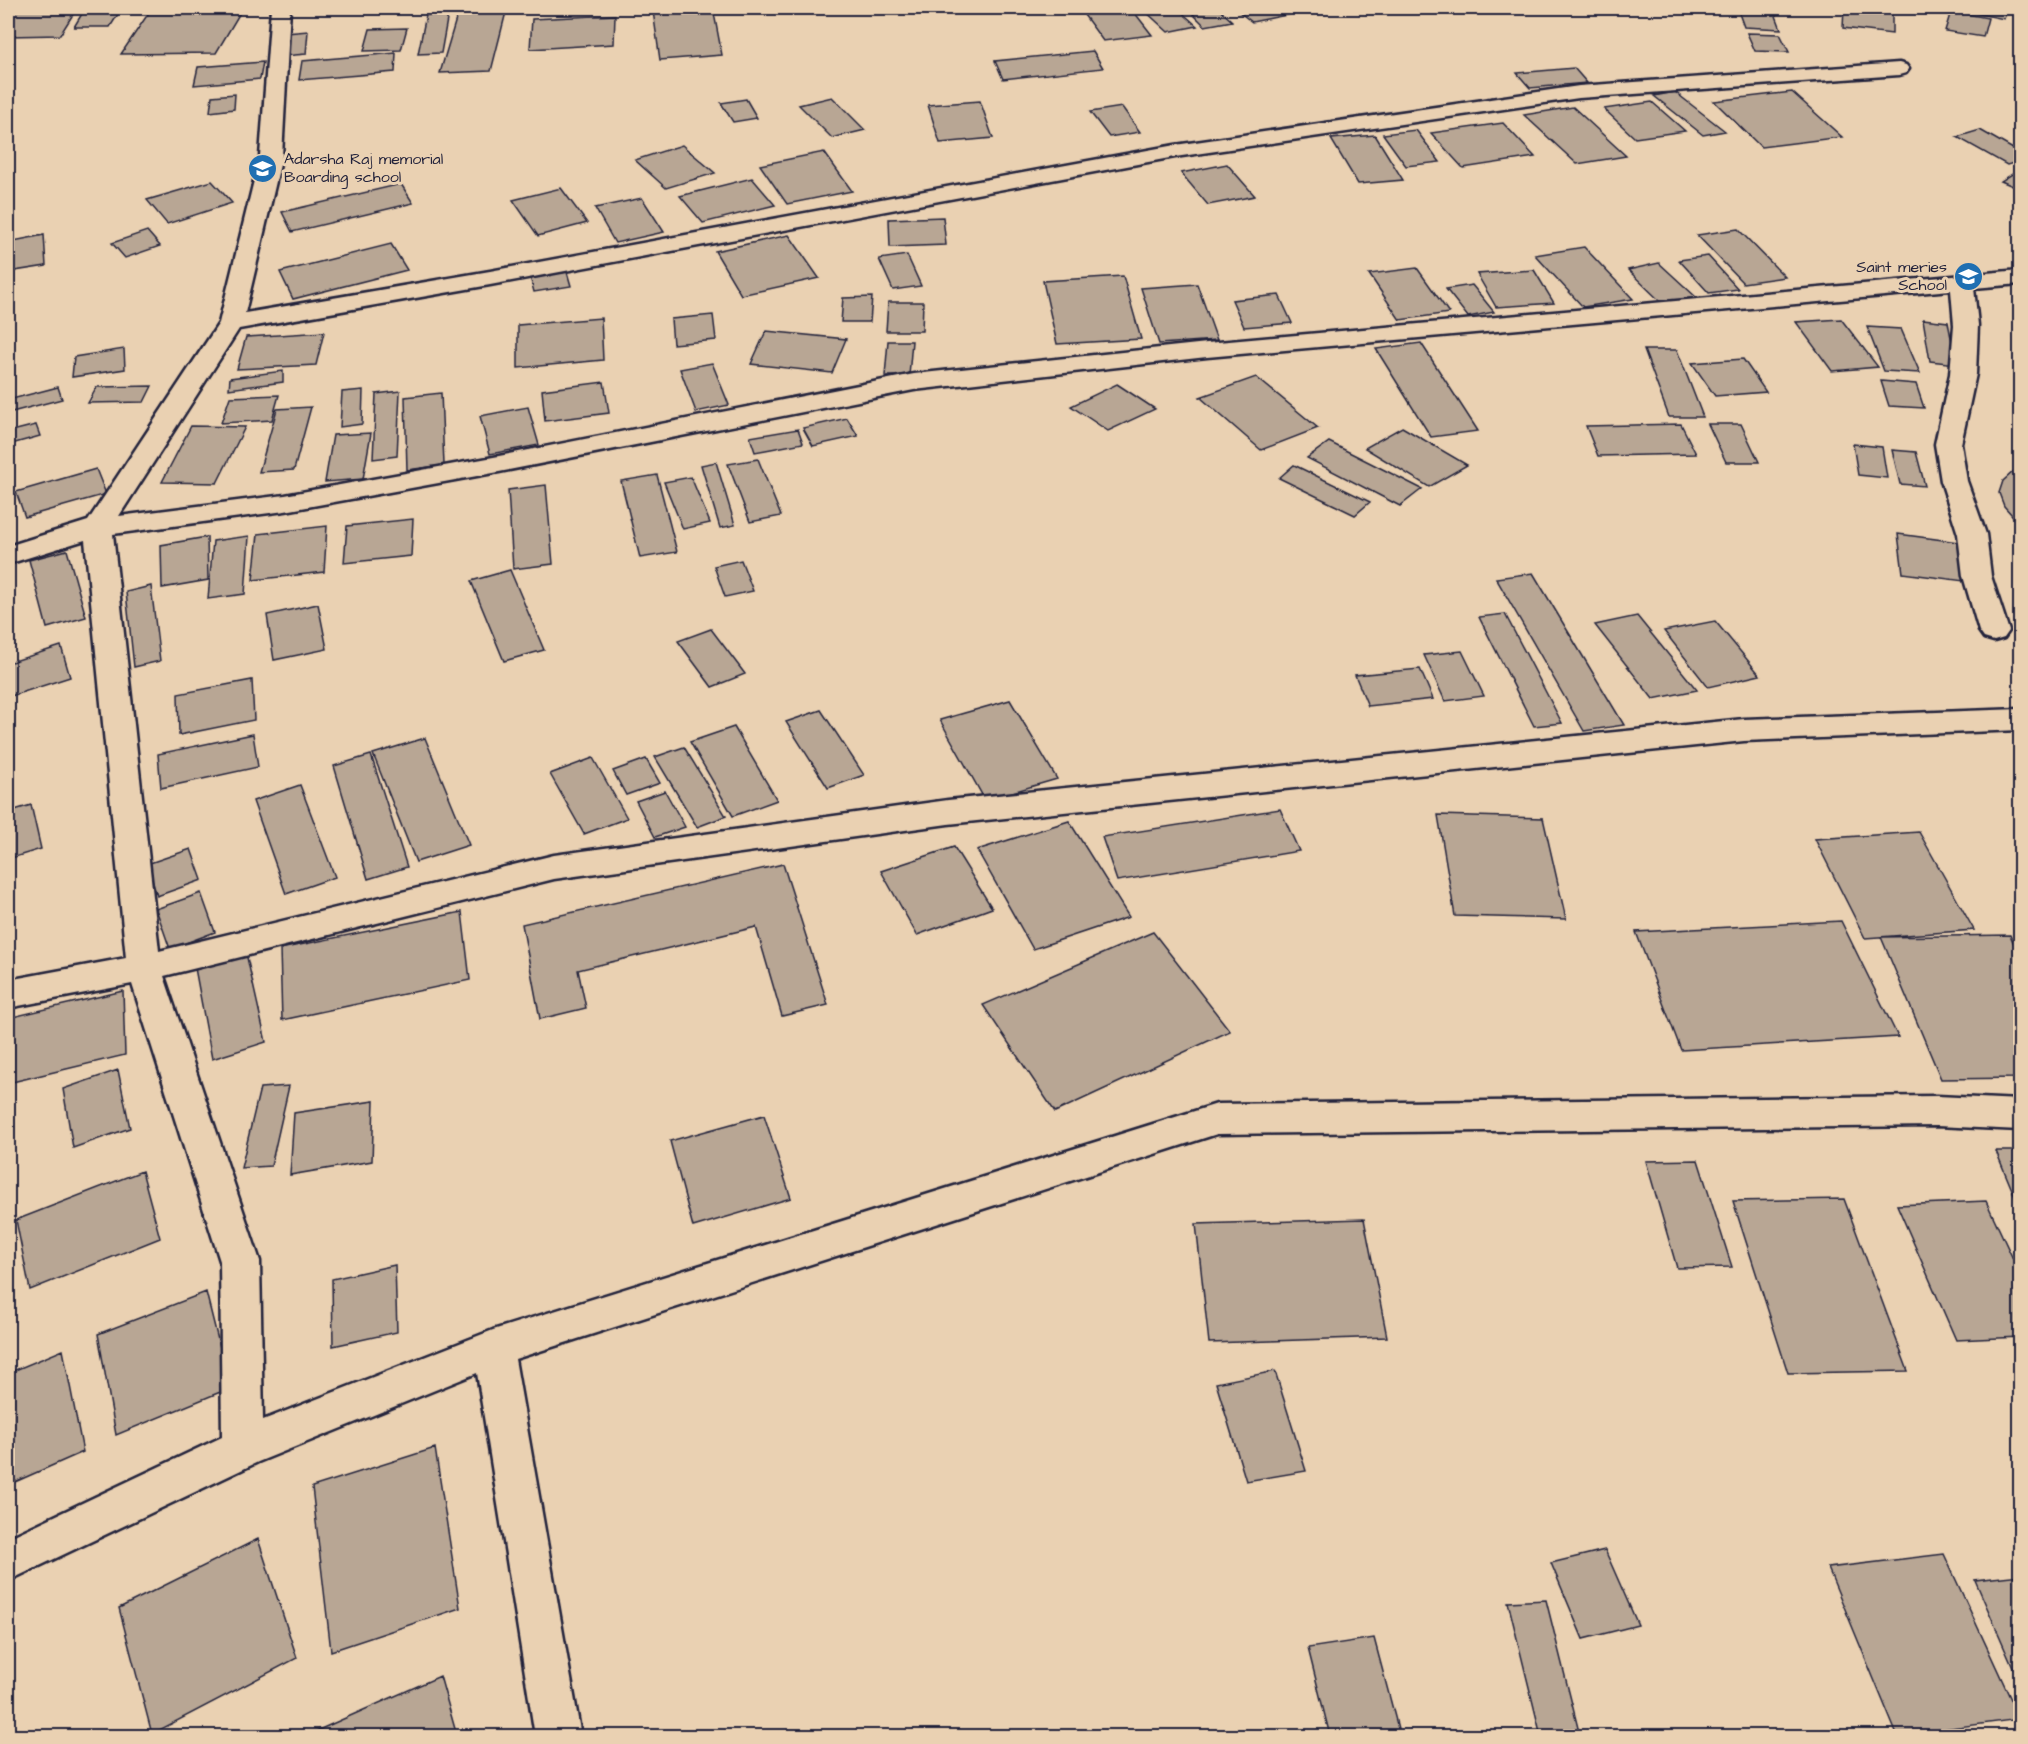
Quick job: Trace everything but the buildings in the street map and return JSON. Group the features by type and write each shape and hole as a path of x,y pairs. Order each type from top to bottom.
{"street":[{"path":"243,1448 240,1261 144,968 98,527 231,323 271,156 280,8"},
{"path":"231,323 490,278 1175,151 1579,92 1899,69"},
{"path":"8,555 98,527 285,503 500,464 914,382 1207,350 2020,278"},
{"path":"1962,283 1966,325 1963,374 1948,444 1954,481 1972,534 1977,576 1994,631"},
{"path":"8,994 144,968 554,867 948,812 1744,730 2020,720"},
{"path":"8,1560 243,1448 493,1348 1217,1119 1937,1111 2020,1115"},
{"path":"493,1348 558,1737"}],"place":[{"name":"Adarsha Raj memorial Boarding school","path":"263,168"},
{"name":"Saint meries School","path":"1968,276"}]}
